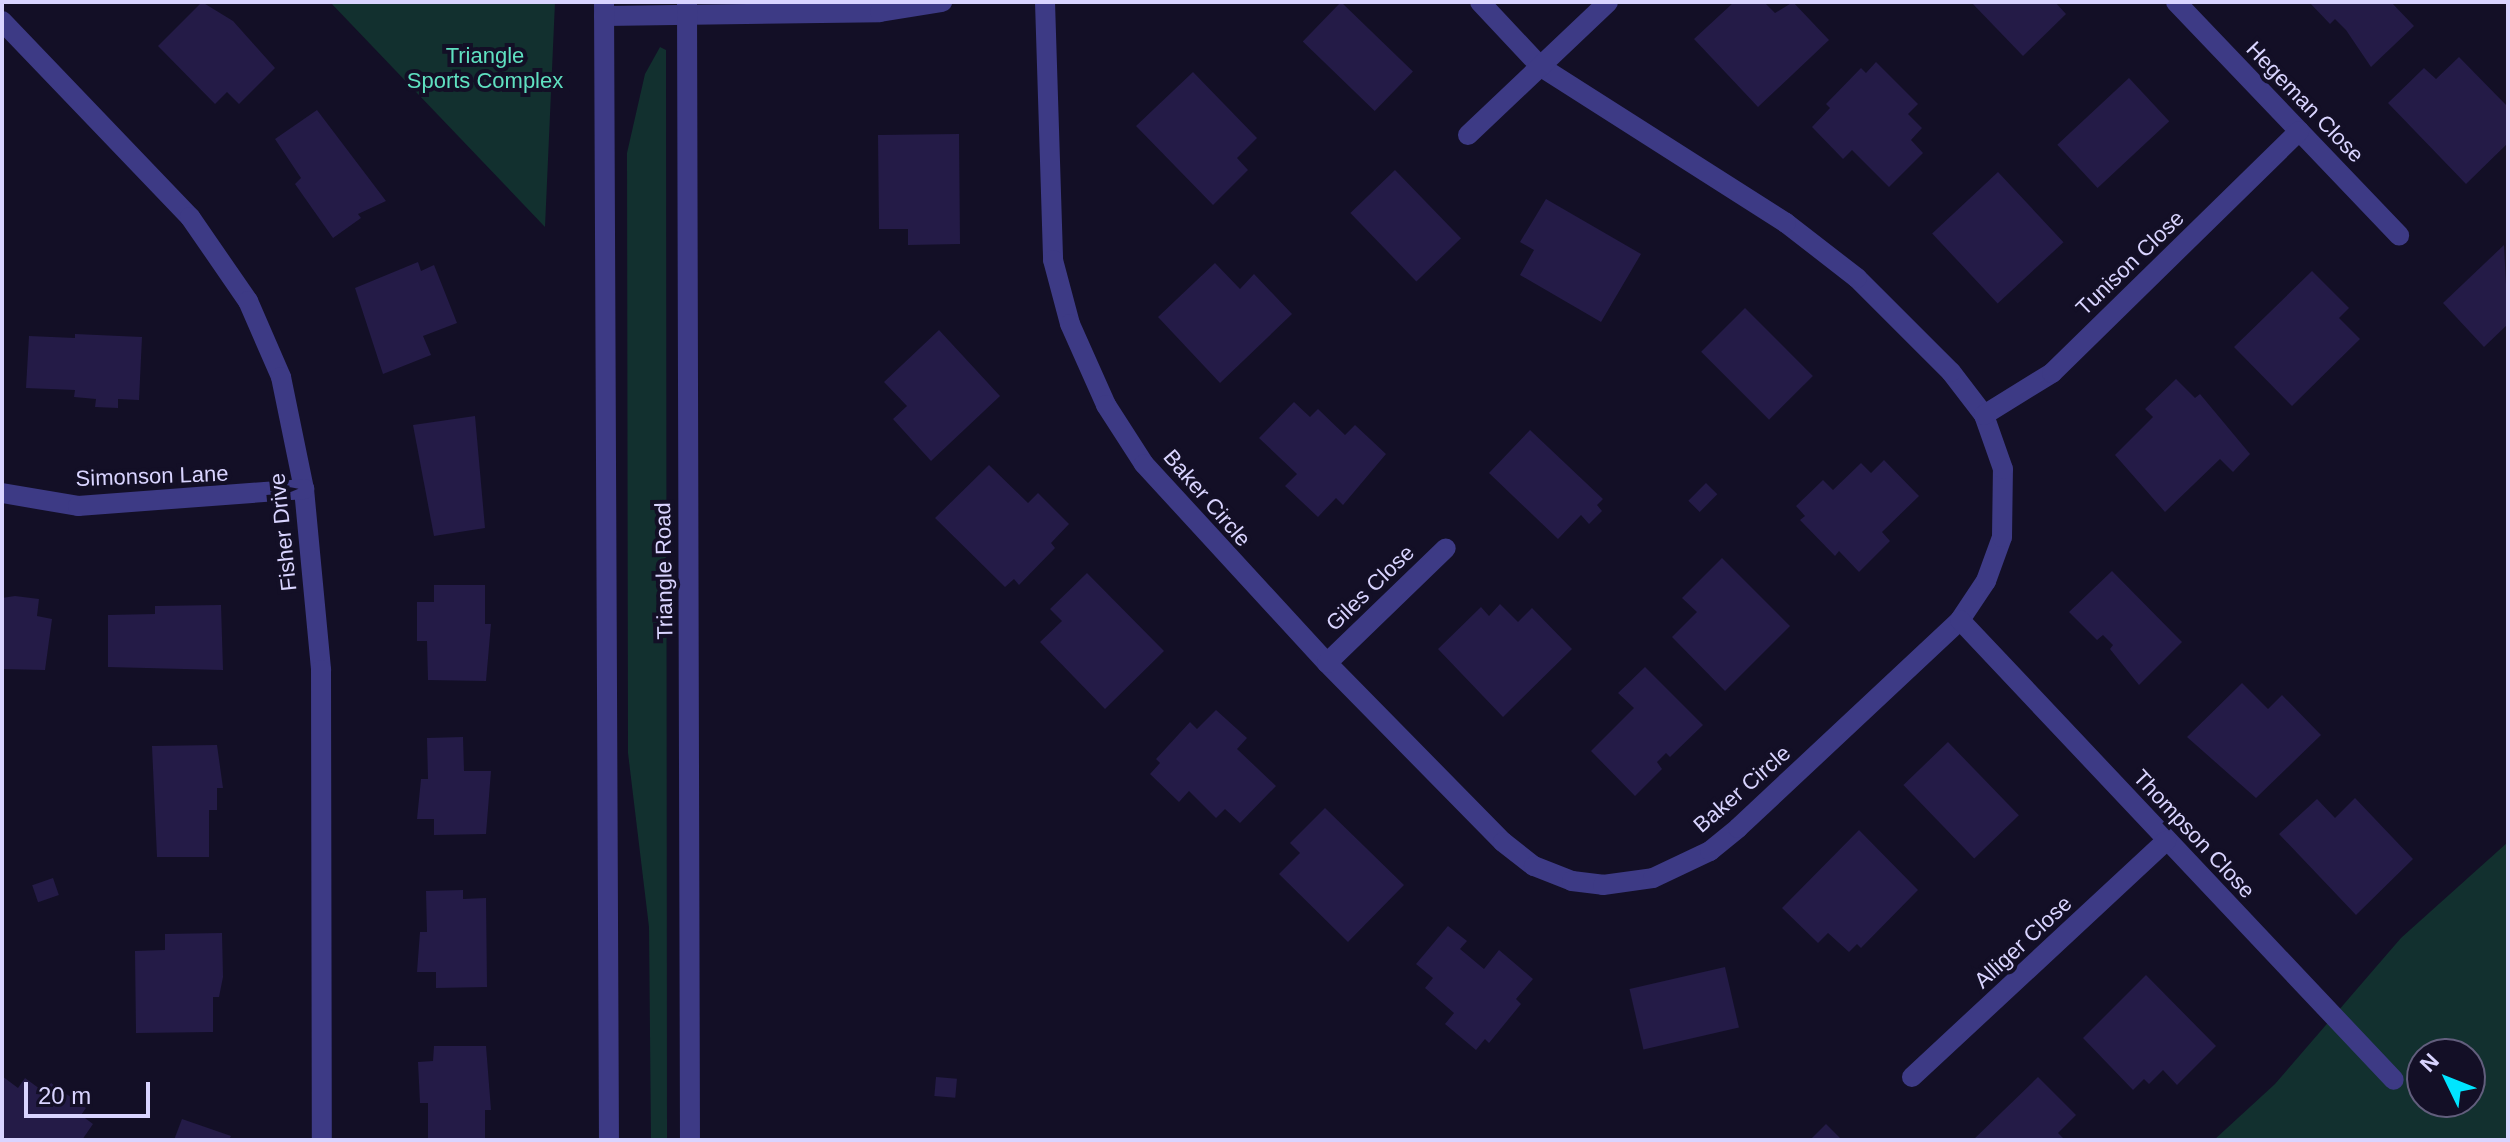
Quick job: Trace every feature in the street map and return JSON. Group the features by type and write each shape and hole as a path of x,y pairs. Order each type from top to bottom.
{"street":[{"path":"609,1140 604,9 880,12 942,2"},
{"name":"Baker Circle","path":"1045,2 1048,206 1053,260 1070,324 1106,405 1144,464 1327,663 1503,842 1534,866 1572,881 1603,885 1653,878 1710,851 1960,620 1986,581 2002,537 2003,469 1984,415 1951,372 1857,278 1786,223 1541,67 1480,2"},
{"path":"1468,135 1608,2"},
{"name":"Hegeman Close","path":"2176,2 2399,235"},
{"name":"Triangle Road","path":"687,8 690,1140"},
{"name":"Fisher Drive","path":"2,21 190,217 248,301 281,377 304,489 321,670 322,1140"},
{"name":"Tunison Close","path":"1984,415 2052,373 2299,131"},
{"name":"Simonson Lane","path":"2,493 78,506 304,489"},
{"name":"Giles Close","path":"1327,663 1446,548"},
{"name":"Thompson Close","path":"1960,620 2394,1080"},
{"name":"Alliger Close","path":"1912,1077 2166,841"}],"green space":[{"name":"Triangle Sports Complex","path":"330,2 555,2 545,227"},
{"path":"660,47 666,50 667,1140 651,1140 649,927 628,753 627,153 645,74"},
{"path":"2508,842 2508,1140 2214,1140 2275,1084 2401,938"}],"building":[{"path":"202,2 233,21 275,68 239,104 227,92 215,104 158,46"},
{"path":"1341,2 1413,71 1375,111 1303,42"},
{"path":"1734,2 1764,2 1775,13 1793,2 1829,40 1758,107 1694,39"},
{"path":"1971,2 2055,2 2066,14 2023,56"},
{"path":"2309,2 2391,2 2414,26 2371,67 2346,30 2335,19 2330,24"},
{"path":"2459,57 2508,107 2508,143 2466,184 2388,103 2424,68 2436,79"},
{"path":"1876,62 1918,104 1908,114 1922,128 1911,140 1923,153 1889,187 1852,150 1843,159 1812,127 1830,108 1826,104 1861,68 1866,73"},
{"path":"1193,72 1257,138 1237,158 1248,170 1213,205 1136,126"},
{"path":"2129,78 2169,121 2098,188 2057,145"},
{"path":"317,110 386,201 358,214 361,218 333,238 295,184 301,178 275,139"},
{"path":"959,134 960,244 908,245 908,229 879,229 878,135"},
{"path":"1395,170 1461,238 1416,281 1350,213"},
{"path":"1998,172 2063,242 1998,304 1932,233"},
{"path":"1546,199 1641,254 1601,322 1520,275 1534,250 1520,242"},
{"path":"2504,245 2508,324 2484,347 2443,303"},
{"path":"418,262 421,271 434,265 457,323 423,336 431,355 383,374 355,288"},
{"path":"1215,263 1240,289 1254,274 1292,314 1220,383 1158,317"},
{"path":"2312,271 2349,308 2339,318 2360,339 2292,406 2234,347"},
{"path":"1745,308 1813,376 1769,420 1701,352"},
{"path":"939,330 1000,396 931,461 893,419 907,406 884,382"},
{"path":"75,334 142,337 139,400 118,399 118,408 95,407 96,399 74,397 75,390 26,388 29,336 75,338"},
{"path":"2176,379 2195,398 2200,394 2250,454 2233,472 2220,459 2165,512 2115,455 2153,417 2145,409"},
{"path":"1294,402 1310,417 1318,409 1345,435 1355,425 1386,454 1343,505 1336,498 1318,517 1285,486 1297,474 1259,438"},
{"path":"475,416 485,528 434,536 413,425"},
{"path":"1530,430 1603,499 1597,505 1602,511 1589,524 1581,515 1558,539 1489,473"},
{"path":"1884,460 1919,496 1882,532 1890,541 1859,572 1839,551 1835,556 1800,520 1805,516 1796,506 1823,480 1833,490 1861,463 1871,473"},
{"path":"989,465 1028,503 1038,493 1069,524 1051,543 1055,548 1019,585 1014,579 1005,587 935,518"},
{"path":"1706,483 1717,494 1700,512 1688,501"},
{"path":"1722,558 1790,626 1725,691 1672,637 1697,612 1682,598"},
{"path":"2112,571 2182,642 2139,685 2110,649 2113,645 2103,635 2097,640 2069,612"},
{"path":"1087,573 1164,651 1105,709 1040,642 1062,621 1050,609"},
{"path":"434,585 485,585 485,624 491,624 486,681 428,680 427,641 417,641 417,602 434,602"},
{"path":"2,598 39,599 37,616 52,619 45,670 2,669"},
{"path":"1500,604 1518,622 1532,608 1572,649 1503,717 1438,649 1481,607 1489,616"},
{"path":"221,605 223,670 108,667 108,615 155,614 155,606"},
{"path":"1645,667 1703,725 1670,757 1666,753 1657,762 1662,769 1635,796 1591,751 1634,708 1618,693"},
{"path":"2242,683 2268,709 2282,695 2321,735 2256,798 2187,737"},
{"path":"1216,710 1247,738 1237,749 1276,786 1240,823 1225,809 1216,818 1189,791 1179,802 1150,774 1160,763 1156,759 1190,722 1197,729"},
{"path":"463,737 464,771 491,771 486,834 434,835 434,819 417,819 421,779 428,779 427,738"},
{"path":"1948,742 2019,815 1974,858 1903,785"},
{"path":"217,745 223,788 217,788 217,810 209,810 209,857 157,857 152,746"},
{"path":"2355,798 2413,859 2356,915 2279,834 2317,799 2335,818"},
{"path":"1325,808 1404,885 1348,942 1279,874 1300,853 1290,843"},
{"path":"1859,830 1918,890 1861,948 1857,944 1849,952 1828,933 1818,943 1782,908"},
{"path":"53,878 59,895 38,902 32,885"},
{"path":"463,890 463,899 486,898 487,987 436,988 436,972 417,972 420,932 427,932 426,891"},
{"path":"1448,926 1467,941 1460,949 1484,969 1499,950 1533,979 1516,999 1521,1004 1489,1043 1485,1039 1476,1050 1445,1024 1454,1013 1425,988 1433,978 1416,964"},
{"path":"222,933 223,977 219,997 213,997 213,1032 136,1033 135,951 165,950 165,934"},
{"path":"1725,967 1739,1027 1643,1049 1630,989"},
{"path":"2146,975 2216,1046 2177,1085 2163,1070 2149,1084 2144,1079 2133,1090 2083,1038"},
{"path":"434,1046 486,1046 491,1110 485,1110 485,1140 428,1140 428,1103 420,1103 418,1062 433,1061"},
{"path":"2,1076 18,1088 25,1078 44,1092 51,1083 86,1108 81,1115 93,1124 82,1140 8,1140 2,1136"},
{"path":"936,1077 957,1079 955,1098 934,1096"},
{"path":"2038,1077 2076,1115 2058,1133 2065,1140 1973,1140"},
{"path":"182,1119 231,1136 229,1140 174,1140"},
{"path":"1826,1124 1842,1140 1810,1140"}]}
